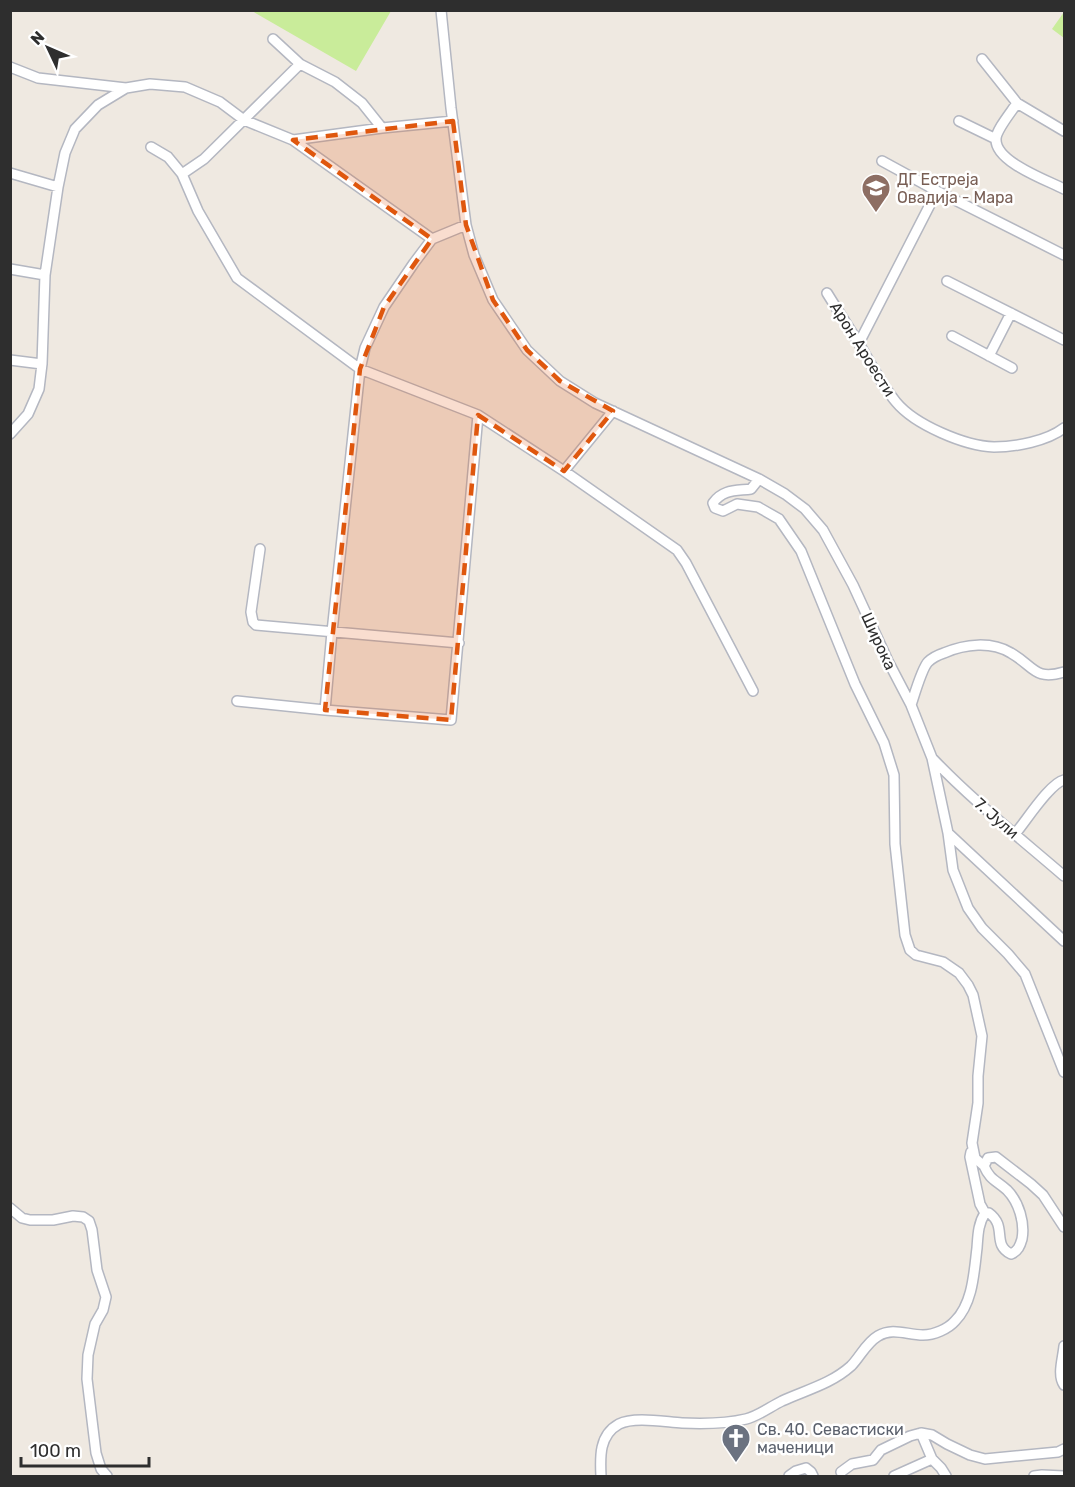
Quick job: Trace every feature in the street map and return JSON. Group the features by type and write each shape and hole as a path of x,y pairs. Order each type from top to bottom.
{"street":[{"name":"Широка","path":"441,10 466,225 474,255 493,300 527,350 560,381 595,403 759,479 805,509 823,530 853,585 888,662 911,705 932,758 948,833 953,870 968,908 982,928 1025,974 1065,1071"},
{"path":"273,39 300,64 335,82 362,103 382,128"},
{"path":"982,59 1017,103 1065,131"},
{"path":"182,174 204,159 300,64"},
{"path":"10,67 38,78 126,88 150,84 185,87 220,102 244,120 292,141 432,239"},
{"path":"10,434 28,414 39,389 45,275 65,153 75,129 98,105 126,88"},
{"path":"1017,103 996,139 1000,152 1012,163 1065,189"},
{"path":"292,141 382,128 453,121"},
{"path":"959,121 996,139"},
{"path":"151,147 168,158 182,174 198,211 237,278 360,369 478,415 564,471 677,550 753,691"},
{"path":"882,161 1065,255"},
{"path":"10,173 58,187"},
{"path":"859,343 937,191"},
{"path":"326,710 360,369 365,348 396,287 432,239 466,225"},
{"path":"10,269 45,275"},
{"path":"947,281 1065,340"},
{"name":"Арон Ароести","path":"827,293 880,380 897,403 924,424 959,440 993,447 1028,444 1059,433 1065,428"},
{"path":"989,356 1011,313"},
{"path":"952,336 1012,368"},
{"path":"10,360 42,364"},
{"path":"564,471 613,411"},
{"path":"237,701 451,720 478,415"},
{"path":"759,479 751,489 725,492 713,503 715,508 723,511 737,504 758,507 779,519 801,551 855,684 884,743 894,775 895,844 905,935 910,950 916,955 943,962 959,973 973,995 982,1036 978,1103 972,1143 970,1157 980,1204 985,1213 995,1217 999,1223 1002,1248 1011,1254 1017,1251 1023,1233 1017,1205 1008,1191 988,1175 984,1166 975,1158 972,1143"},
{"path":"260,549 251,612 256,625 459,643"},
{"path":"911,705 926,663 936,656 958,648 990,646 1010,652 1040,674 1055,675 1065,672"},
{"name":"7. Јули","path":"932,758 1065,876"},
{"path":"1015,834 1052,786 1065,780"},
{"path":"948,833 1065,941"},
{"path":"984,1166 988,1158 996,1157 1008,1165 1043,1195 1065,1227"},
{"path":"10,1208 22,1218 30,1220 53,1220 74,1216 83,1217 89,1221 98,1270 106,1297 88,1355 87,1379 96,1452 101,1468 107,1476"},
{"path":"601,1476 602,1445 608,1433 620,1424 635,1420 723,1424 750,1419 781,1402 833,1380 852,1365 864,1348 878,1336 891,1331 924,1335 948,1328 962,1313 968,1302 975,1269 980,1221 985,1213"},
{"path":"1065,1346 1061,1381 1065,1385"},
{"path":"921,1433 932,1459 946,1476"},
{"path":"841,1473 852,1464 873,1460 881,1450 921,1433 932,1435 954,1448 985,1459 1058,1452 1065,1449"},
{"path":"894,1476 932,1459"},
{"path":"789,1476 806,1468 813,1476"},
{"path":"1034,1476 1062,1473"}],"highlighted area":[{"path":"453,121 466,225 493,300 527,350 560,381 613,411 564,471 478,415 451,720 325,710 360,369 384,307 432,239 293,140"}],"green space":[{"path":"391,10 356,71 252,11"},
{"path":"1064,12 1064,38 1052,29"}],"place":[{"name":"ДГ Естреја Овадија - Мара","path":"876,214"},
{"name":"Св. 40. Севастиски маченици","path":"736,1464"}]}
